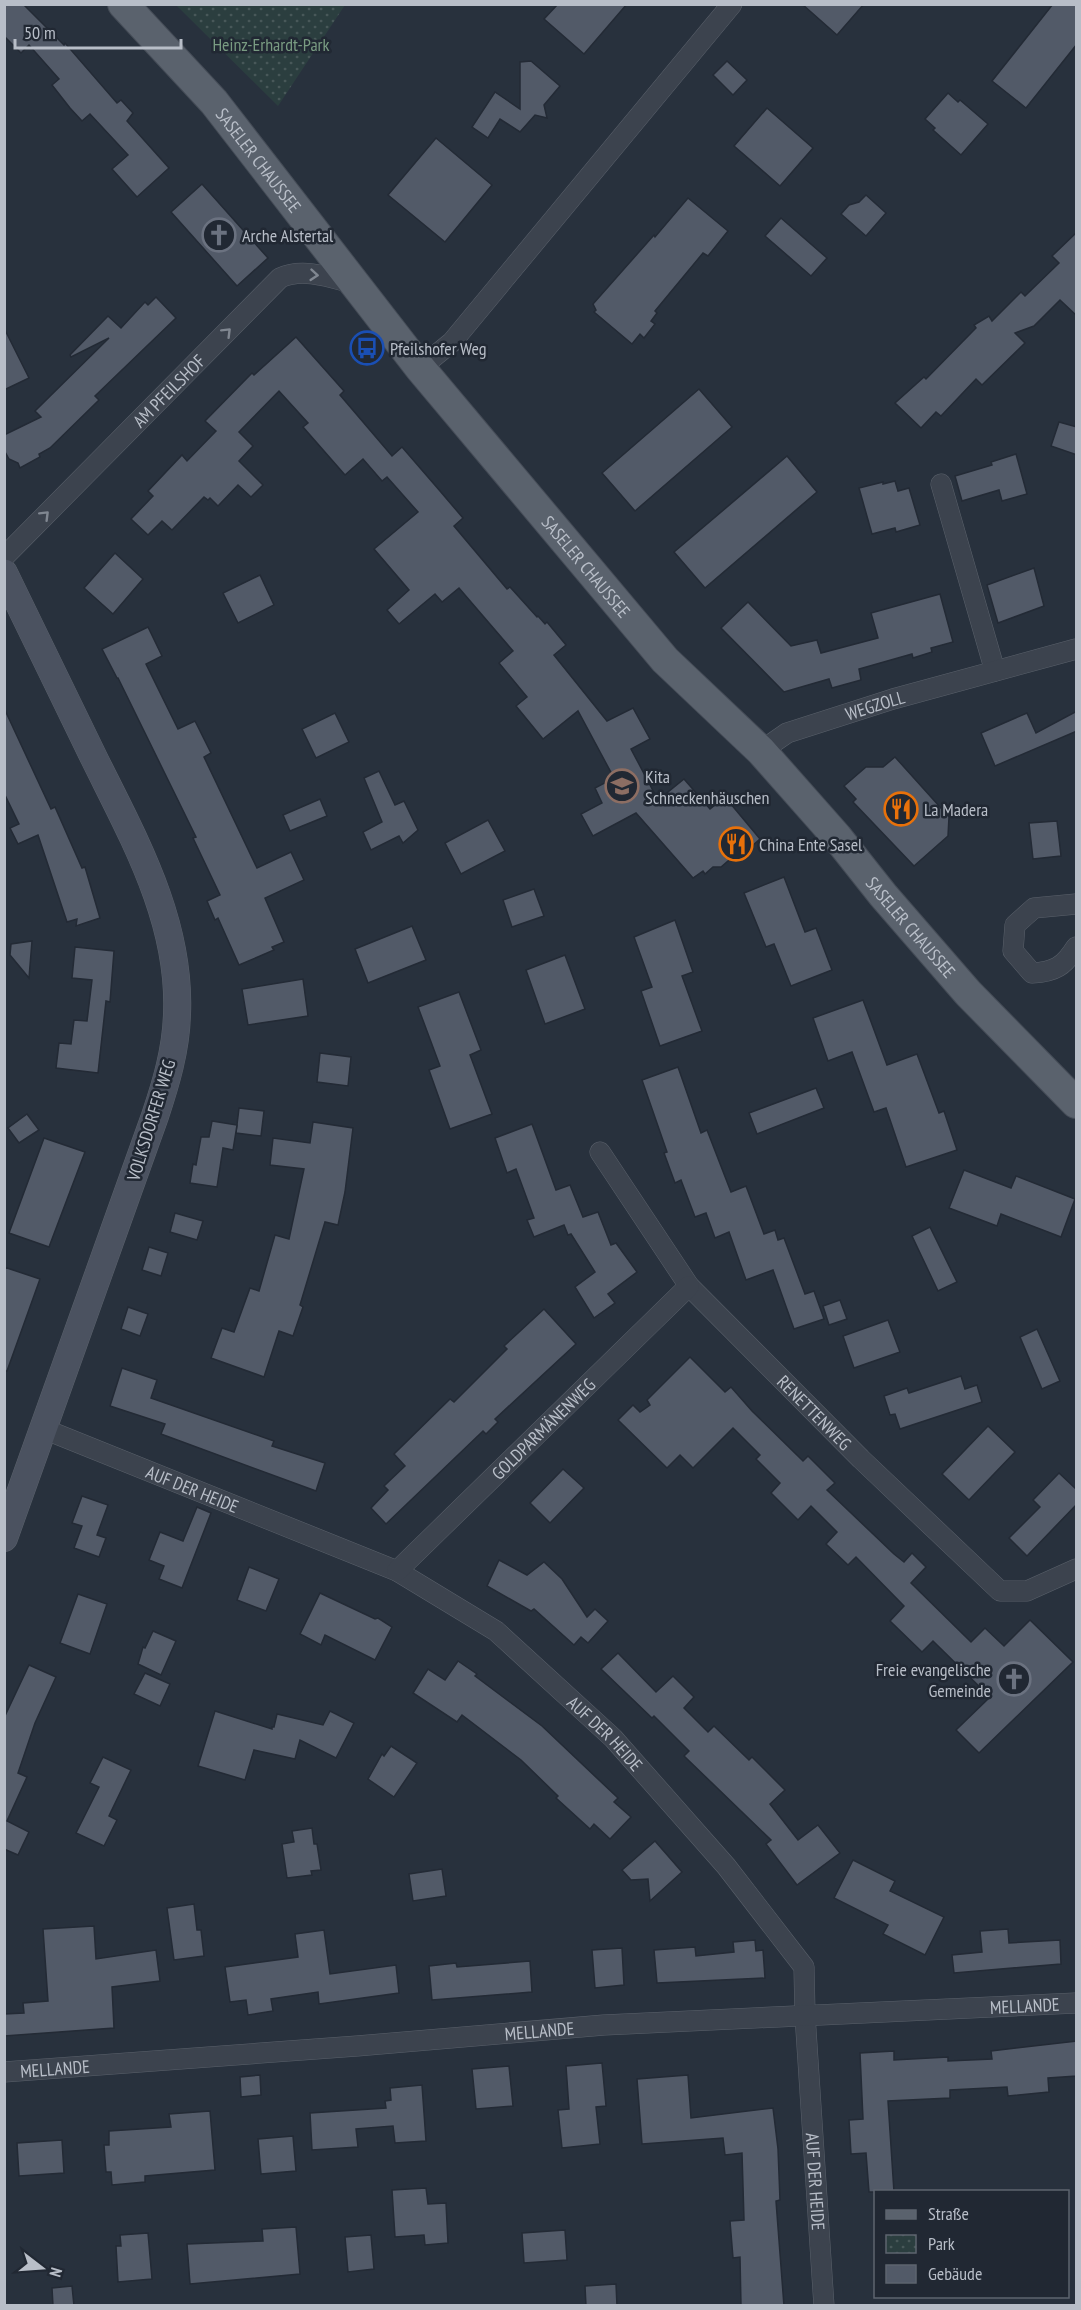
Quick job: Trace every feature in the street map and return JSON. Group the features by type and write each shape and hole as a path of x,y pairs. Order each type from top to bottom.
{"main road":[{"name":"SASELER CHAUSSEE","path":"123,4 214,102 420,368 664,660 761,752 837,837 883,895 968,993 1077,1103"}],"street":[{"path":"420,368 452,342 732,4"},
{"name":"AM PFEILSHOF","path":"4,557 280,278 297,274 315,274 355,284"},
{"path":"941,484 995,671"},
{"name":"VOLKSDORFER WEG","path":"4,573 151,876 170,938 175,969 177,1013 172,1056 160,1101 4,1538"},
{"name":"WEGZOLL","path":"761,752 787,733 893,699 1077,649"},
{"path":"1077,904 1034,908 1015,925 1013,951 1032,973 1051,972 1069,959 1077,947"},
{"name":"RENETTENWEG","path":"600,1152 688,1286 861,1459 1000,1592 1027,1591 1077,1569"},
{"name":"GOLDPARMÄNENWEG","path":"397,1571 688,1286"},
{"name":"AUF DER HEIDE","path":"44,1429 397,1571 496,1630 613,1738 726,1866 804,1967 805,2015 824,2306"},
{"name":"MELLANDE","path":"4,2072 369,2046 604,2025 1077,2003"}],"green space":[{"name":"Heinz-Erhardt-Park","path":"176,5 345,5 278,106"}],"building":[{"path":"4,4 23,4 64,45 65,43 117,103 121,100 133,113 127,121 169,168 137,197 112,169 128,155 90,114 82,121 70,108 52,85 59,79 29,45 21,53 4,36"},
{"path":"558,4 627,4 584,54 544,19"},
{"path":"802,4 864,4 837,35"},
{"path":"1053,4 1077,4 1077,44 1026,108 992,81"},
{"path":"531,61 560,86 544,105 547,118 535,115 520,132 500,119 488,138 472,127 495,92 520,109 520,62"},
{"path":"727,61 747,80 733,95 713,75"},
{"path":"948,93 958,102 960,100 988,124 961,155 933,130 935,128 925,119"},
{"path":"767,108 813,148 780,186 734,146"},
{"path":"436,138 492,185 445,242 388,195"},
{"name":"Arche Alstertal","path":"202,184 268,258 237,286 171,212"},
{"path":"866,195 886,213 866,236 841,214 849,205 859,202"},
{"path":"688,198 728,231 708,256 703,253 655,311 657,313 651,321 655,324 644,338 640,334 632,344 594,312 596,310 593,304"},
{"path":"781,218 827,258 811,276 765,236"},
{"path":"1077,232 1077,316 1060,300 1034,326 1015,333 1025,343 982,385 976,379 941,416 936,412 921,428 895,403 924,377 926,379 976,328 974,325 989,316 992,321 1021,292 1025,296 1059,263 1052,256"},
{"path":"156,297 176,318 95,396 99,400 50,448 39,454 40,457 20,468 18,463 9,459 4,450 4,435 41,417 35,411 109,338 71,357 70,355 108,316 121,328 145,302 148,305"},
{"path":"4,328 29,378 4,390"},
{"path":"296,337 344,391 340,395 392,456 402,447 463,518 454,526 507,589 510,587 537,617 545,624 547,622 566,645 554,655 607,721 633,708 650,739 631,749 658,800 684,779 710,809 725,797 760,839 738,858 735,855 721,867 713,867 705,874 703,871 693,878 636,813 593,836 581,814 602,803 595,788 614,778 578,711 543,739 516,706 527,697 499,663 513,651 459,588 442,602 435,594 399,624 387,610 409,590 374,549 418,512 387,477 382,481 363,459 345,475 303,427 308,423 279,391 239,432 253,446 239,461 263,485 251,497 238,485 218,506 210,498 208,500 204,497 172,530 162,521 148,535 131,519 153,496 148,491 182,455 187,461 216,431 205,421 252,373 254,375"},
{"path":"699,389 732,427 635,511 602,473"},
{"path":"1059,422 1077,427 1077,455 1051,446"},
{"path":"1016,454 1027,494 1002,501 999,490 962,501 955,476 992,465 991,462"},
{"path":"787,456 817,492 705,588 674,552"},
{"path":"895,481 898,491 909,488 920,525 896,532 895,528 872,534 859,488"},
{"path":"115,553 143,579 113,614 84,588"},
{"path":"1034,568 1044,606 998,623 987,585"},
{"path":"260,575 274,605 238,623 223,593"},
{"path":"940,594 953,642 931,648 932,652 913,658 912,654 859,669 861,680 832,688 829,679 784,692 721,628 748,602 791,646 817,640 821,653 878,638 871,613"},
{"path":"148,627 162,656 146,664 178,729 195,721 211,753 204,757 257,868 291,852 304,880 265,898 284,942 272,947 274,950 239,965 218,918 215,920 207,901 220,895 193,838 196,837 102,649"},
{"path":"4,708 51,809 55,807 82,868 85,867 100,918 76,926 77,919 67,922 38,835 18,844 10,828 19,824 4,793"},
{"path":"1077,711 1077,731 995,766 981,733 1027,713 1036,733"},
{"path":"335,713 349,742 316,758 302,729"},
{"name":"La Madera","path":"895,757 949,817 948,836 914,866 853,802 856,799 844,786 866,767 883,767"},
{"path":"379,771 395,805 404,801 418,830 403,843 399,836 371,850 363,832 382,822 364,778"},
{"path":"320,799 327,816 290,831 283,815"},
{"path":"488,820 505,851 461,874 445,843"},
{"path":"1057,821 1061,856 1033,859 1029,823"},
{"path":"784,877 805,932 816,928 832,970 791,986 774,944 766,947 744,893"},
{"path":"534,889 544,916 512,927 503,900"},
{"path":"675,920 693,972 682,976 702,1031 660,1046 641,991 652,987 634,937"},
{"path":"412,926 426,960 368,983 355,949"},
{"path":"32,941 29,978 10,955 11,944"},
{"path":"75,947 114,951 110,1002 106,1001 98,1073 56,1068 59,1043 71,1044 74,1020 87,1021 92,980 72,978"},
{"path":"565,955 585,1009 545,1024 526,970"},
{"path":"303,979 308,1016 248,1025 242,989"},
{"path":"459,992 481,1050 470,1055 492,1114 450,1129 429,1070 440,1066 418,1007"},
{"path":"863,1000 887,1065 917,1054 939,1113 944,1111 957,1150 906,1167 886,1108 874,1112 852,1052 828,1061 813,1018"},
{"path":"320,1053 351,1057 348,1086 317,1082"},
{"path":"678,1067 701,1133 707,1130 731,1192 746,1186 764,1234 775,1230 778,1240 784,1238 805,1294 814,1291 824,1319 794,1329 773,1270 746,1280 729,1232 715,1238 706,1213 695,1217 681,1180 675,1183 664,1153 667,1152 642,1080"},
{"path":"816,1088 824,1108 757,1134 749,1113"},
{"path":"239,1108 264,1111 261,1136 236,1133"},
{"path":"27,1114 39,1130 19,1143 8,1128"},
{"path":"212,1121 237,1125 233,1150 223,1148 217,1187 190,1183 201,1137 209,1137"},
{"path":"313,1122 353,1128 345,1192 338,1225 325,1222 293,1336 279,1331 264,1377 211,1358 222,1328 234,1332 250,1288 259,1291 275,1235 289,1239 304,1169 270,1165 273,1138 310,1143"},
{"path":"532,1124 556,1190 570,1185 583,1217 598,1212 611,1245 616,1243 637,1272 608,1294 615,1303 594,1318 575,1287 595,1272 571,1234 568,1235 564,1225 534,1237 527,1220 534,1218 516,1169 507,1173 495,1138"},
{"path":"44,1138 85,1152 49,1247 9,1233"},
{"path":"964,1170 1011,1188 1016,1176 1075,1199 1061,1237 1001,1214 997,1226 949,1208"},
{"path":"175,1213 203,1221 197,1240 170,1232"},
{"path":"930,1227 957,1282 938,1291 912,1236"},
{"path":"149,1247 168,1253 161,1276 142,1270"},
{"path":"4,1267 40,1279 7,1371 4,1371"},
{"path":"840,1300 847,1319 829,1325 823,1306"},
{"path":"128,1307 148,1314 140,1336 121,1329"},
{"path":"544,1309 576,1344 495,1419 498,1422 486,1434 483,1431 386,1524 371,1508 388,1490 384,1486 405,1466 394,1454 450,1399 454,1402 507,1349 504,1346"},
{"path":"888,1320 900,1352 854,1368 843,1336"},
{"path":"1037,1329 1060,1381 1042,1389 1020,1337"},
{"path":"690,1357 725,1392 731,1387 803,1461 808,1456 835,1483 827,1490 894,1554 904,1562 912,1553 926,1567 911,1583 971,1642 985,1628 1004,1646 1030,1620 1073,1662 979,1753 956,1730 990,1697 933,1641 922,1652 890,1621 904,1606 856,1557 848,1565 826,1544 837,1532 811,1506 798,1520 771,1493 780,1483 756,1459 760,1455 733,1428 693,1468 680,1455 667,1468 618,1420 633,1405 640,1412 650,1405 647,1400"},
{"path":"122,1368 157,1380 151,1398 274,1441 272,1446 325,1463 316,1491 161,1434 165,1424 110,1406"},
{"path":"961,1376 965,1389 977,1385 982,1402 900,1429 895,1414 890,1415 884,1396 907,1388 909,1393"},
{"path":"988,1426 1015,1452 969,1500 942,1474"},
{"path":"563,1469 584,1488 550,1523 530,1503"},
{"path":"1059,1473 1077,1490 1077,1504 1027,1556 1009,1538 1040,1507 1033,1500"},
{"path":"82,1496 108,1505 97,1535 106,1538 99,1557 74,1548 82,1526 72,1523"},
{"path":"197,1507 211,1513 182,1588 159,1579 164,1566 149,1560 160,1532 183,1541"},
{"path":"499,1560 527,1575 544,1562 562,1579 587,1617 595,1609 608,1621 588,1643 581,1637 574,1645 534,1609 531,1611 487,1586"},
{"path":"249,1567 279,1579 266,1611 237,1600"},
{"path":"320,1593 375,1619 378,1618 392,1627 375,1660 325,1635 321,1645 300,1634"},
{"path":"78,1594 107,1604 90,1654 60,1643"},
{"path":"153,1631 176,1641 161,1675 138,1664 143,1647 145,1648"},
{"path":"618,1653 656,1692 673,1676 694,1697 684,1708 708,1732 714,1726 749,1760 752,1757 785,1790 770,1804 798,1840 818,1825 840,1853 797,1885 766,1844 771,1840 684,1756 689,1751 601,1669"},
{"path":"458,1661 542,1726 618,1798 614,1802 631,1817 610,1839 594,1824 590,1829 556,1798 558,1796 521,1760 462,1715 457,1722 413,1693 428,1669 445,1680"},
{"path":"29,1665 56,1677 35,1723 18,1773 27,1777 7,1821 29,1832 18,1855 4,1849 4,1718"},
{"path":"145,1673 170,1684 160,1706 134,1694"},
{"path":"215,1711 272,1729 277,1714 323,1725 330,1711 354,1723 336,1758 300,1740 295,1759 254,1750 245,1780 198,1766"},
{"path":"391,1746 417,1763 394,1797 368,1779 382,1754 384,1756"},
{"path":"103,1757 131,1770 109,1816 117,1820 104,1846 76,1833 99,1787 90,1783"},
{"path":"312,1828 321,1870 311,1871 312,1875 287,1878 282,1844 294,1842 292,1831"},
{"path":"655,1841 682,1872 650,1901 648,1879 631,1880 622,1870"},
{"path":"853,1860 895,1881 890,1891 944,1917 925,1955 883,1934 888,1925 834,1898"},
{"path":"442,1869 446,1896 413,1901 409,1874"},
{"path":"194,1904 197,1930 201,1930 204,1956 174,1960 167,1908"},
{"path":"94,1926 96,1959 156,1950 160,1981 112,1987 114,2028 4,2036 4,2014 24,2013 23,2003 48,2001 43,1929"},
{"path":"1008,1929 1009,1943 1060,1940 1061,1964 954,1973 952,1955 982,1952 980,1931"},
{"path":"324,1930 330,1974 396,1965 399,1993 319,2004 318,1992 271,1999 273,2011 248,2015 246,2000 230,2002 225,1967 298,1957 295,1934"},
{"path":"755,1940 756,1951 763,1950 765,1978 657,1983 654,1950 695,1947 696,1956 734,1952 733,1942"},
{"path":"622,1948 624,1985 595,1988 592,1950"},
{"path":"530,1961 532,1992 432,2000 429,1966 456,1963 457,1967"},
{"path":"1077,2041 1077,2076 1048,2078 1049,2092 1008,2096 1007,2087 950,2090 950,2098 888,2101 894,2190 869,2192 866,2153 851,2154 849,2120 863,2119 860,2053 894,2051 894,2060 948,2057 948,2061 992,2059 991,2051"},
{"path":"602,2063 606,2106 596,2107 600,2144 562,2148 558,2110 569,2109 566,2066"},
{"path":"509,2066 513,2106 476,2109 472,2069"},
{"path":"260,2075 261,2095 241,2097 240,2077"},
{"path":"688,2075 691,2118 773,2108 778,2149 780,2200 776,2201 784,2306 741,2306 740,2257 733,2258 730,2221 744,2220 742,2153 725,2155 723,2138 642,2144 637,2079"},
{"path":"422,2085 426,2141 395,2143 393,2126 356,2129 358,2147 312,2150 310,2113 386,2108 385,2101 391,2100 390,2088"},
{"path":"210,2111 215,2170 145,2176 145,2182 112,2185 111,2172 106,2172 104,2145 109,2145 109,2131 171,2127 169,2114"},
{"path":"293,2136 296,2171 261,2174 258,2139"},
{"path":"62,2140 64,2173 19,2176 17,2143"},
{"path":"426,2188 428,2204 446,2203 448,2243 425,2245 424,2235 395,2237 392,2190"},
{"path":"296,2227 300,2274 190,2284 187,2244 263,2241 262,2229"},
{"path":"565,2230 567,2260 524,2263 522,2233"},
{"path":"148,2233 152,2279 118,2282 116,2246 121,2246 120,2235"},
{"path":"371,2235 374,2269 348,2272 345,2237"},
{"path":"616,2284 617,2306 586,2306 585,2286"},
{"path":"72,2286 74,2306 53,2306 52,2288"}],"place":[{"name":"Arche Alstertal","path":"219,235"},
{"name":"Pfeilshofer Weg","path":"367,348"},
{"name":"Kita Schneckenhäuschen","path":"622,786"},
{"name":"La Madera","path":"901,809"},
{"name":"China Ente Sasel","path":"736,844"},
{"name":"Freie evangelische Gemeinde","path":"1014,1679"}]}
